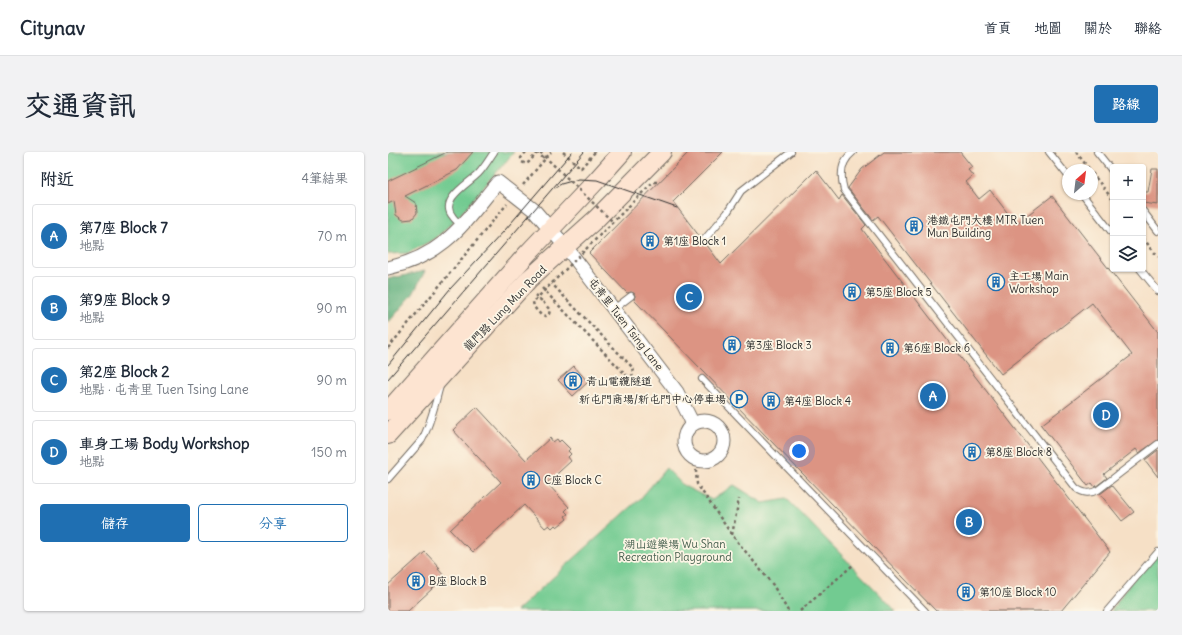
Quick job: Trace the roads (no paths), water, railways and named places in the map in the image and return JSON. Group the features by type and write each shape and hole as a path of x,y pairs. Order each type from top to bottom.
{"main road":[{"name":"龍門路 Lung Mun Road","path":"388,411 550,229 622,152"},
{"name":"龍門路 Lung Mun Road","path":"388,435 529,279 596,220 662,152"}],"street":[{"name":"屯青里 Tuen Tsing Lane","path":"462,226 498,182 534,210 566,247 678,392 693,424"},
{"path":"388,268 421,258 438,248 454,235 462,226"},
{"path":"707,421 719,427 724,440 723,447 715,458 702,460 689,454 684,441 685,434 693,424 707,421"}],"lane":[{"path":"462,226 452,216 449,209 450,200 457,191 479,173 494,152"},
{"path":"703,241 727,213 741,191 791,152"},
{"path":"853,152 844,162 841,176 844,190 1081,492 1093,493 1098,490 1158,444"},
{"path":"1049,152 1062,168"},
{"path":"1097,152 1110,168"},
{"path":"1087,200 1110,230"},
{"path":"1146,215 1158,230"},
{"path":"1142,272 1158,292"},
{"path":"614,309 631,296"},
{"path":"388,479 422,440 428,427 444,372"},
{"path":"702,379 925,611"},
{"path":"1107,611 1158,552"}],"tram line":[{"path":"388,365 450,289 505,230 572,152"},
{"path":"388,379 584,152"},
{"path":"555,188 561,184 579,179 597,180 677,208"}],"place":[{"name":"港鐵屯門大樓 MTR Tuen Mun Building","path":"914,226"},
{"name":"第1座 Block 1","path":"650,241"},
{"name":"主工場 Main Workshop","path":"996,282"},
{"name":"第5座 Block 5","path":"852,292"},
{"name":"第2座 Block 2","path":"689,297"},
{"name":"第3座 Block 3","path":"732,345"},
{"name":"第6座 Block 6","path":"890,348"},
{"name":"青山電纜隧道","path":"573,381"},
{"name":"第7座 Block 7","path":"933,396"},
{"name":"新屯門商場/新屯門中心停車場","path":"739,399"},
{"name":"第4座 Block 4","path":"771,401"},
{"name":"車身工場 Body Workshop","path":"1106,415"},
{"name":"第8座 Block 8","path":"972,452"},
{"name":"C座 Block C","path":"531,480"},
{"name":"第9座 Block 9","path":"969,522"},
{"name":"B座 Block B","path":"416,581"},
{"name":"第10座 Block 10","path":"966,592"}],"park label":[{"name":"湖山遊樂場 Wu Shan Recreation Playground","path":"675,550"}]}
